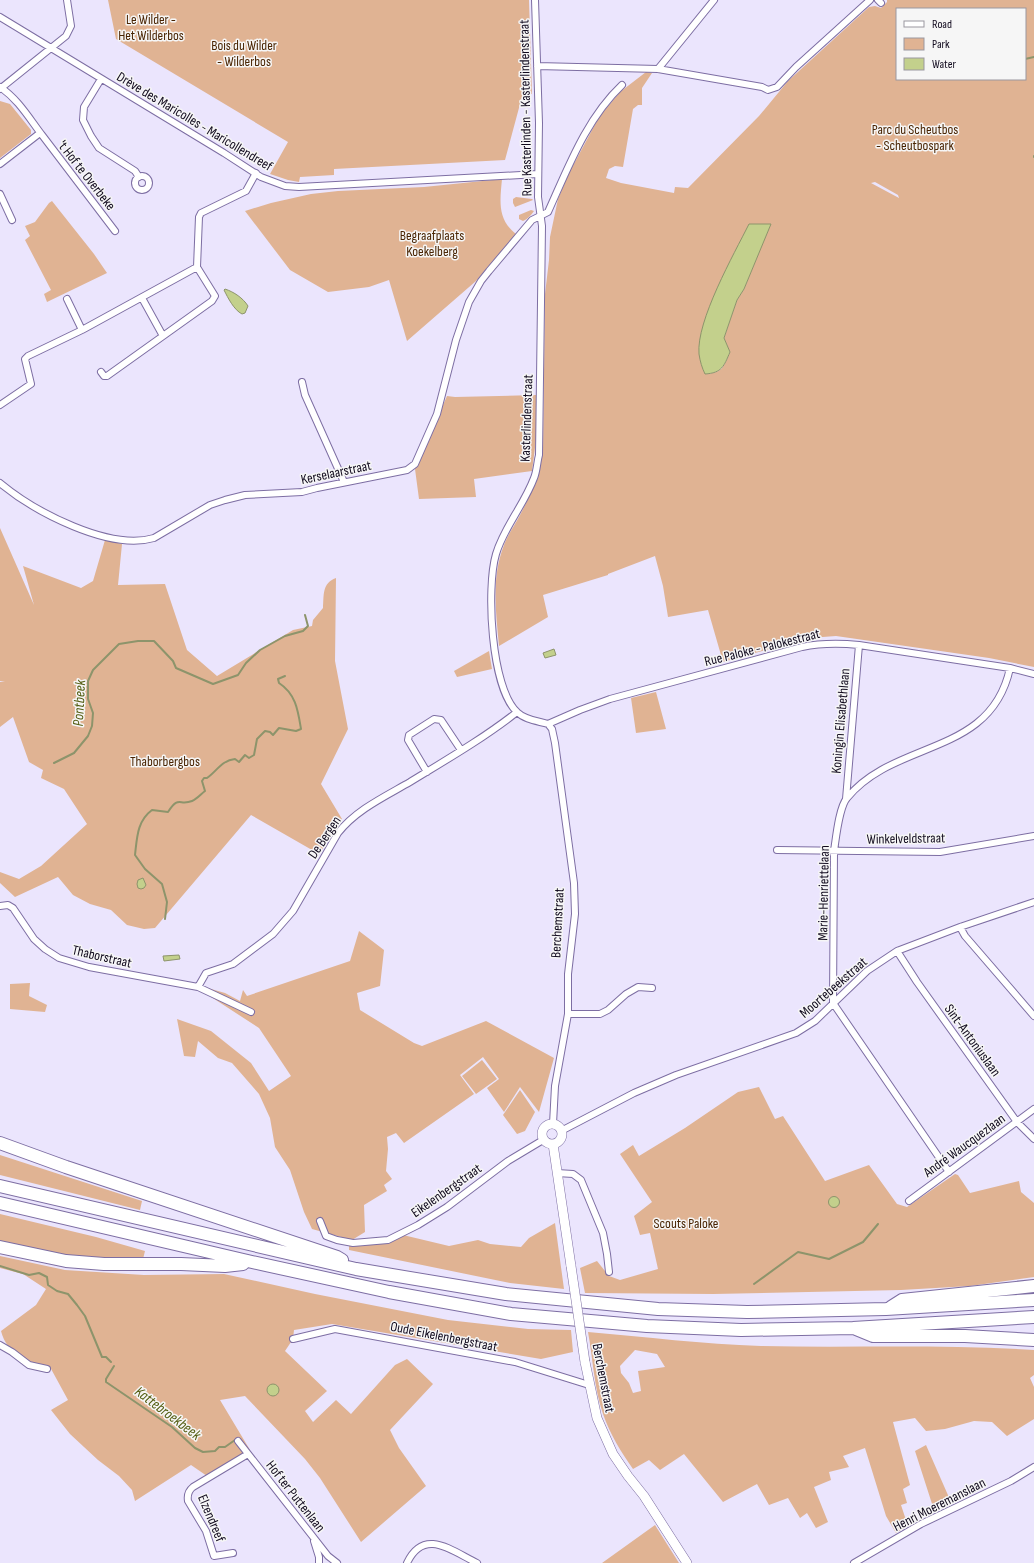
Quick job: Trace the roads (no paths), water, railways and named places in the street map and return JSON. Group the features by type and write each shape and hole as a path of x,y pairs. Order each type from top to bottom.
{"highway":[{"path":"0,1143 66,1167 337,1257 356,1269"},
{"path":"0,1186 356,1269 419,1281 506,1294 658,1309 747,1312 886,1309 1034,1300"},
{"path":"0,1203 252,1262 389,1292 511,1314 647,1326 768,1330 926,1325 1034,1317"},
{"path":"0,1248 66,1261 104,1264 181,1264 225,1266 252,1262"},
{"path":"886,1309 902,1300 1034,1286"},
{"path":"853,1328 872,1336 966,1336 1034,1340"}],"street":[{"path":"1,88 66,36 71,26 67,0"},
{"name":"Rue Kasterlinden - Kasterlindenstraat","path":"534,0 537,66 538,196 540,215"},
{"path":"658,69 714,0"},
{"path":"537,66 658,69 762,87 768,90 778,86 796,67 870,0"},
{"name":"Drève des Maricolles - Maricollendreef","path":"0,18 261,177 276,183 299,187 538,174"},
{"path":"101,79 84,107 84,120 91,136 99,148 135,171 139,177"},
{"name":"Kerselaarstraat","path":"0,484 30,505 70,525 108,537 133,541 144,541 154,538 210,505 225,500 245,495 302,492 407,470 415,464 437,414 456,340 469,302 481,281 532,220 548,212 594,119 612,94 622,85"},
{"name":"'t Hof te Overbeke","path":"1,88 8,92 28,115 115,231"},
{"name":"'t Hof te Overbeke","path":"0,164 40,133"},
{"path":"101,372 104,376 108,376 212,301 215,296 197,267 199,217 201,213 246,191 256,173"},
{"path":"0,194 12,220"},
{"name":"Kasterlindenstraat","path":"518,712 506,696 498,672 490,592 496,555 505,532 524,500 534,477 539,455 542,226 540,215"},
{"path":"0,405 31,384 25,359 28,356 82,330 197,267"},
{"path":"142,298 163,336"},
{"path":"67,299 82,330"},
{"path":"302,382 305,395 344,482"},
{"name":"Rue Paloke - Palokestraat","path":"548,724 580,710 616,697 802,646 820,643 859,645 1010,668 1034,674"},
{"name":"Koningin Elisabethlaan","path":"846,799 859,645"},
{"name":"Marie-Henriettelaan","path":"833,1003 834,851 837,827 846,799 871,776 891,765 961,735 976,724 988,713 1003,690 1010,668"},
{"path":"518,712 525,717 548,724"},
{"name":"De Bergen","path":"198,987 206,973 233,964 262,944 293,911 338,833 346,822 368,807 428,772 518,712"},
{"path":"428,772 408,740 409,735 434,719 441,720 461,750"},
{"name":"Berchemstraat","path":"548,724 552,729 555,743 574,884 575,914 568,974 568,1014 555,1086 553,1124"},
{"name":"Winkelveldstraat","path":"777,850 940,852 1034,836"},
{"name":"Moortebeekstraat","path":"561,1131 634,1093 676,1075 796,1033 815,1021 867,971 897,951 960,927 1034,902"},
{"name":"Thaborstraat","path":"0,906 8,905 13,908 34,939 45,949 59,958 89,967 198,987"},
{"path":"960,927 965,936 1034,1016"},
{"name":"Sint-Antoniuslaan","path":"897,951 917,982 1017,1122 1034,1139"},
{"path":"198,987 251,1012"},
{"path":"568,1014 600,1014 608,1010 626,994 638,987 652,988"},
{"path":"833,1003 949,1172"},
{"name":"André Waucquezlaan","path":"909,1201 1034,1109"},
{"path":"553,1124 561,1131 561,1138 558,1142 553,1144 546,1142 542,1136 544,1128 553,1124"},
{"name":"Eikelenbergstraat","path":"320,1221 326,1236 337,1240 353,1243 388,1240 418,1225 447,1207 523,1150 544,1140"},
{"name":"Berchemstraat","path":"553,1144 585,1362 597,1418 613,1454 644,1496 687,1563"},
{"path":"557,1173 573,1174 581,1180 603,1233 609,1272"},
{"name":"Oude Eikelenbergstraat","path":"292,1339 335,1329 515,1362 589,1385"},
{"path":"0,1345 12,1352 28,1365 47,1369"},
{"name":"Hof ter Puttenlaan","path":"238,1441 313,1538 328,1556 337,1563"},
{"name":"Elzendreef","path":"234,1553 214,1556 206,1531 188,1501 188,1496 193,1487 248,1454"},
{"name":"Henri Moeremanslaan","path":"854,1563 921,1524 1011,1481 1034,1467"},
{"path":"313,1538 319,1557 319,1563"},
{"path":"407,1563 412,1552 428,1544 439,1544 477,1563"}],"water":[{"path":"749,224 771,224 744,289 737,300 724,338 730,352 728,357 722,368 715,372 705,374 699,354 703,324 717,288"},
{"path":"225,289 244,300 248,306 245,313 242,314 234,307 224,290"},
{"path":"554,649 556,655 545,658 543,653"},
{"path":"143,878 146,885 144,888 138,888 138,880"},
{"path":"179,955 180,959 164,961 163,956"},
{"path":"834,1196 838,1198 840,1202 838,1206 834,1208 830,1206 828,1202 830,1198"},
{"path":"271,1384 275,1384 279,1390 275,1396 271,1396 267,1392 267,1388"}],"waterway":[{"path":"1026,59 1034,57"},
{"name":"Pontbeek","path":"54,763 74,753 88,736 92,726 93,713 88,699 88,681 93,670 119,644 138,641 154,641 173,661 176,668 213,684 238,675 246,663 260,650 285,636 303,631 308,626 305,615"},
{"path":"165,919 167,902 162,884 145,869 135,855 137,836 143,819 152,810 168,812 177,802 188,802 196,799 205,791 202,781 204,778 210,776 230,760 235,759 239,762 245,755 249,758 254,755 257,739 265,731 270,732 273,735 279,728 296,731 301,729 293,698 285,687 279,683 278,679 285,676"},
{"path":"754,1284 798,1252 829,1259 863,1242 878,1224"},
{"name":"Kattebroekbeek","path":"0,1266 29,1275 39,1273 47,1277 48,1285 57,1291 68,1294 85,1316 102,1357 106,1357 111,1362"},
{"name":"Kattebroekbeek","path":"114,1366 106,1379 106,1382 172,1427 195,1448 203,1452 215,1451 219,1447 225,1447 235,1440"}],"park label":[{"name":"Le Wilder - Het Wilderbos","path":"151,28"},
{"name":"Bois du Wilder - Wilderbos","path":"244,54"},
{"name":"Parc du Scheutbos - Scheutbospark","path":"915,138"},
{"name":"Begraafplaats Koekelberg","path":"432,244"},
{"name":"Thaborbergbos","path":"165,761"},
{"name":"Scouts Paloke","path":"686,1223"}]}
